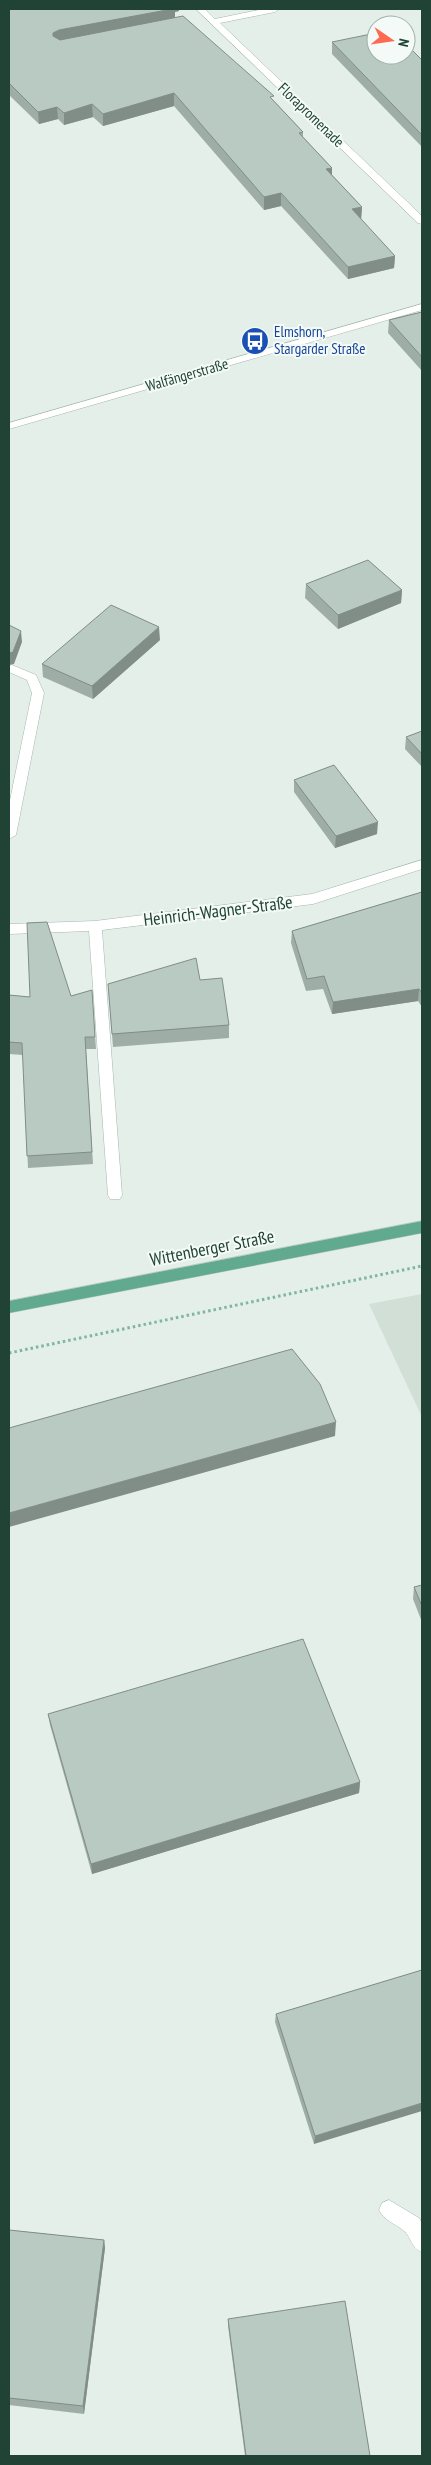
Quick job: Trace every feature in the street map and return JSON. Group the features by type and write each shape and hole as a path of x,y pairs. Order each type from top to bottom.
{"main road":[{"name":"Wittenberger Straße","path":"9,1307 422,1227"}],"street":[{"name":"Florapromenade","path":"200,9 208,20 422,222"},
{"path":"208,20 275,9"},
{"name":"Walfängerstraße","path":"9,426 422,307"},
{"path":"9,835 38,693 32,678 12,669"},
{"name":"Heinrich-Wagner-Straße","path":"9,929 95,926 313,899 422,864"},
{"path":"95,926 115,1195"},
{"path":"389,2210 412,2225 422,2242"}],"path":[{"path":"9,1353 422,1266"}],"shaded area":[{"path":"422,1294 422,1417 369,1304"}],"building":[{"path":"9,9 172,9 59,30 53,33 53,36 60,40 183,16 274,96 270,97 303,132 299,133 332,168 326,169 362,207 352,209 395,256 348,267 281,193 264,197 174,93 103,114 92,104 64,113 57,107 38,112 9,83"},
{"path":"366,35 366,65 416,65 416,54 422,60 422,135 332,42"},
{"path":"422,312 422,357 389,320"},
{"path":"368,560 402,590 338,615 306,584"},
{"path":"111,605 159,627 92,686 42,664"},
{"path":"9,625 21,631 13,652 9,653"},
{"path":"422,731 422,754 406,737"},
{"path":"334,765 378,822 336,836 294,780"},
{"path":"422,892 422,993 419,989 333,1002 324,976 307,979 292,931"},
{"path":"47,922 71,996 92,990 95,1037 85,1037 92,1152 27,1156 22,1043 9,1042 9,995 30,997 27,923"},
{"path":"196,958 200,980 222,978 229,1025 112,1034 108,984"},
{"path":"292,1349 320,1384 336,1422 9,1513 9,1428"},
{"path":"422,1585 422,1606 414,1587"},
{"path":"303,1639 360,1782 91,1864 48,1714"},
{"path":"422,1970 422,2103 315,2136 276,2014"},
{"path":"9,2230 104,2240 83,2406 9,2398"},
{"path":"345,2301 370,2456 246,2456 228,2319"}],"place":[{"name":"Elmshorn, Stargarder Straße","path":"255,341"}]}
